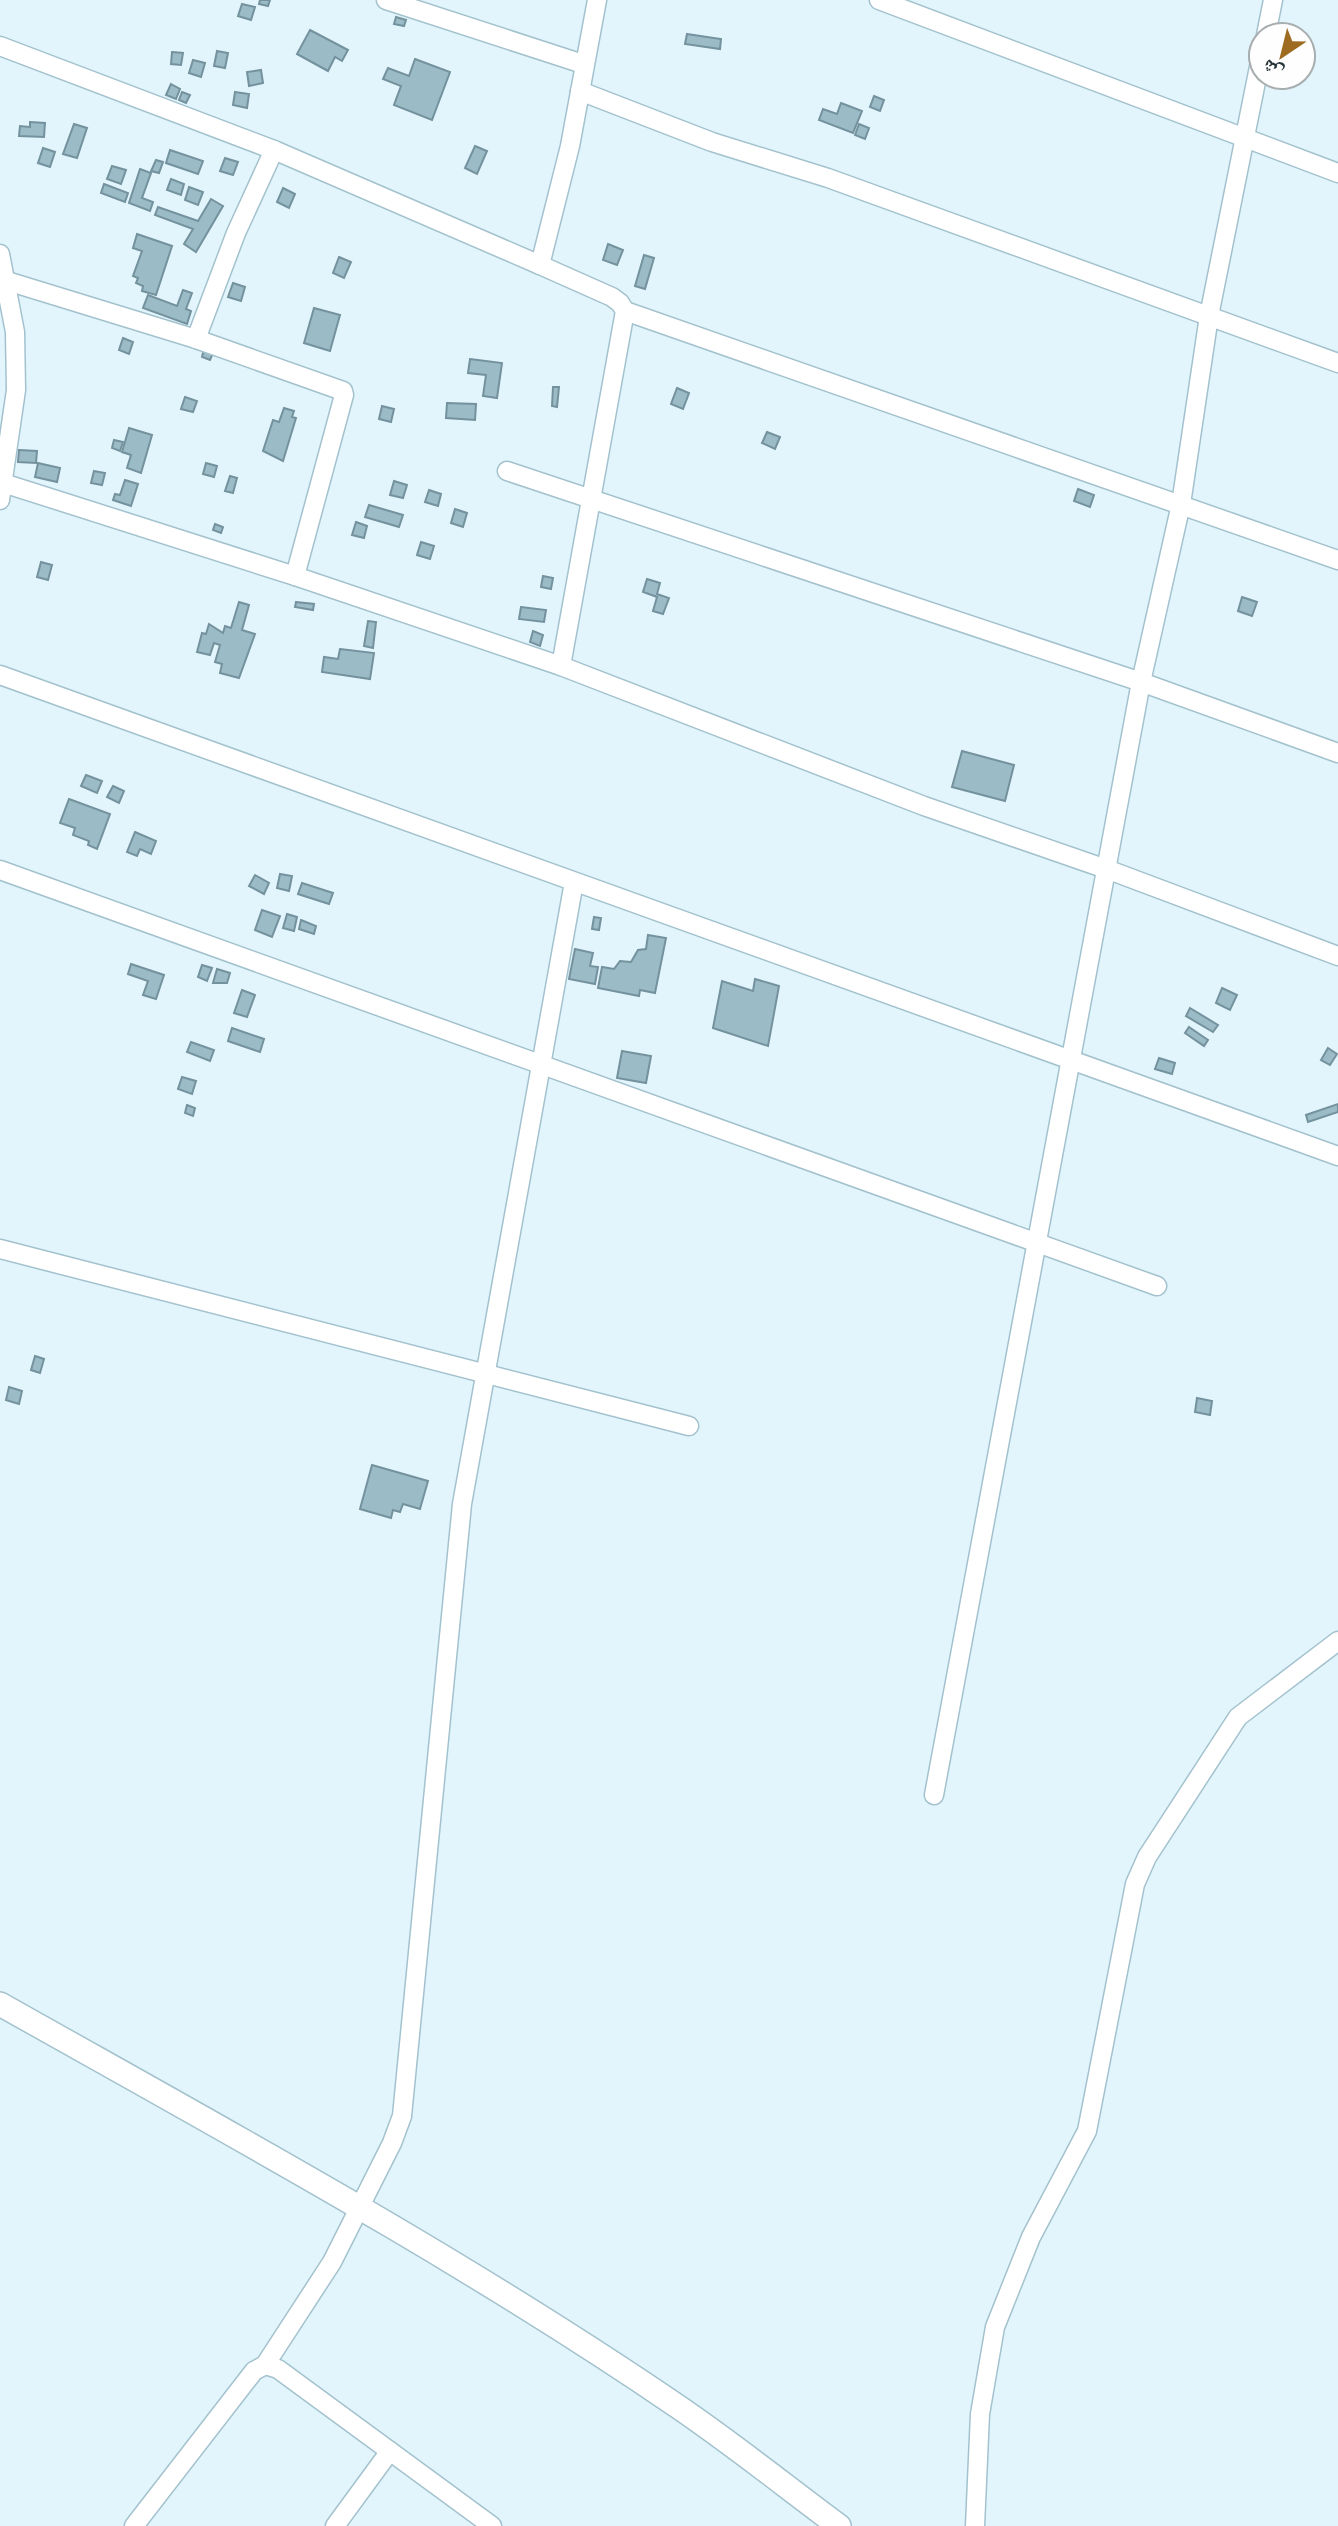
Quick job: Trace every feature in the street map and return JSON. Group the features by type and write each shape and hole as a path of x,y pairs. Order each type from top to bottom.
{"street":[{"path":"386,0 583,64"},
{"path":"540,265 580,91 597,0"},
{"path":"879,0 1338,173"},
{"path":"1269,21 1273,0"},
{"path":"0,46 274,150 612,297 625,311 1338,560"},
{"path":"580,91 712,142 828,178 1338,363"},
{"path":"934,1795 1141,682 1181,504 1209,316 1254,91"},
{"path":"196,339 236,233 274,150"},
{"path":"0,254 15,332 16,390 0,488 295,576 561,666 925,807 1108,870 1338,956"},
{"path":"7,281 196,339 342,391 344,396 295,576"},
{"path":"561,666 625,311"},
{"path":"507,471 1141,682 1338,753"},
{"path":"0,675 1338,1156"},
{"path":"0,870 1157,1286"},
{"path":"134,2526 254,2371 265,2365 332,2262 402,2116 462,1504 574,882"},
{"path":"0,1249 689,1426"},
{"path":"975,2526 980,2414 995,2327 1031,2237 1087,2131 1111,2016 1127,1915 1143,1866 1238,1717 1338,1642"},
{"path":"0,2004 360,2207 572,2337 667,2400 826,2522"},
{"path":"265,2365 278,2369 492,2526"},
{"path":"335,2526 390,2451"}],"building":[{"path":"260,0 270,0 268,6 259,4"},
{"path":"242,4 255,7 251,20 238,16"},
{"path":"396,17 406,20 404,26 394,24"},
{"path":"310,30 348,50 342,61 335,57 328,71 297,54"},
{"path":"687,34 721,39 720,49 685,44"},
{"path":"217,51 228,53 225,68 214,66"},
{"path":"172,52 183,53 181,65 171,64"},
{"path":"415,59 450,72 432,120 394,105 401,86 383,79 388,68 409,76"},
{"path":"193,60 205,63 201,77 189,73"},
{"path":"261,70 263,83 249,86 247,72"},
{"path":"171,84 180,89 176,99 166,95"},
{"path":"182,92 190,95 186,103 179,100"},
{"path":"235,92 249,94 247,108 233,105"},
{"path":"874,96 884,100 880,111 870,107"},
{"path":"841,103 862,111 853,133 819,120 823,109 837,114"},
{"path":"30,122 45,123 44,137 19,136 20,126 30,127"},
{"path":"74,124 87,128 77,158 63,154"},
{"path":"859,124 869,128 865,139 855,135"},
{"path":"475,146 487,151 477,174 465,168"},
{"path":"43,148 55,152 50,167 38,163"},
{"path":"170,150 203,161 198,174 166,163"},
{"path":"225,158 238,162 233,175 220,171"},
{"path":"156,160 163,162 159,173 151,171"},
{"path":"112,166 126,170 121,184 107,179"},
{"path":"140,169 151,173 142,198 153,202 150,211 129,203"},
{"path":"171,179 184,184 181,195 167,190"},
{"path":"104,184 128,193 125,202 101,193"},
{"path":"189,187 203,192 198,205 185,200"},
{"path":"283,188 295,194 289,208 277,202"},
{"path":"211,199 223,206 196,252 184,244 193,229 155,215 158,207 198,221"},
{"path":"137,234 172,246 156,295 142,291 143,286 136,283 138,278 133,276 142,251 133,248"},
{"path":"608,244 623,250 617,265 603,260"},
{"path":"644,255 654,258 645,289 635,286"},
{"path":"339,257 351,262 344,278 333,273"},
{"path":"233,283 245,287 241,301 228,297"},
{"path":"183,290 192,293 186,309 191,311 187,324 143,308 148,295 177,306"},
{"path":"314,308 340,315 330,351 304,343"},
{"path":"123,338 133,342 129,354 119,350"},
{"path":"204,349 213,353 210,360 202,357"},
{"path":"470,359 502,363 497,398 483,396 486,375 468,373"},
{"path":"553,387 559,387 557,407 552,406"},
{"path":"677,388 689,393 683,409 671,404"},
{"path":"185,397 197,401 193,412 181,409"},
{"path":"447,403 476,404 475,420 446,418"},
{"path":"382,406 394,409 391,422 379,419"},
{"path":"284,408 294,411 292,417 296,418 283,461 263,451 273,420 279,422"},
{"path":"129,428 152,435 141,473 127,468 131,455 122,452"},
{"path":"767,432 780,437 775,449 762,443"},
{"path":"114,440 123,442 120,451 112,448"},
{"path":"19,450 37,451 36,463 18,462"},
{"path":"38,463 60,468 57,482 35,477"},
{"path":"206,463 217,466 214,477 203,474"},
{"path":"94,471 105,473 102,485 91,483"},
{"path":"230,476 237,478 233,493 225,491"},
{"path":"125,480 138,484 131,506 113,500 115,494 120,495"},
{"path":"394,481 407,485 403,498 390,495"},
{"path":"1078,489 1094,495 1090,507 1074,501"},
{"path":"429,490 441,494 438,506 425,502"},
{"path":"369,505 403,515 399,527 365,517"},
{"path":"455,509 467,513 463,527 451,523"},
{"path":"356,522 367,526 364,538 352,535"},
{"path":"215,524 223,527 221,533 213,530"},
{"path":"421,542 434,546 430,559 417,555"},
{"path":"41,562 52,565 48,580 37,577"},
{"path":"543,576 553,578 551,589 541,587"},
{"path":"647,579 660,583 657,594 669,598 663,614 653,611 657,597 643,592"},
{"path":"1242,597 1257,602 1252,616 1238,611"},
{"path":"239,602 249,605 242,630 255,634 239,678 220,673 222,664 215,662 220,645 214,643 210,655 197,652 202,633 206,634 209,624 223,633 225,626 231,628"},
{"path":"296,602 314,604 313,610 295,607"},
{"path":"521,607 546,610 544,622 519,619"},
{"path":"368,621 376,622 373,648 364,646"},
{"path":"533,631 543,635 540,646 530,642"},
{"path":"340,649 374,653 370,679 322,672 324,657 338,659"},
{"path":"962,751 1014,765 1005,801 952,787"},
{"path":"86,775 102,781 97,793 81,786"},
{"path":"113,786 124,791 119,803 107,797"},
{"path":"69,799 110,814 97,849 88,845 89,841 73,835 75,828 60,823"},
{"path":"135,832 156,841 151,854 140,849 137,856 127,852"},
{"path":"280,874 292,876 289,891 277,888"},
{"path":"255,875 269,883 264,894 249,886"},
{"path":"302,883 333,893 329,904 298,894"},
{"path":"262,910 280,916 272,937 255,930"},
{"path":"287,914 297,917 294,931 283,928"},
{"path":"594,917 601,918 599,930 592,929"},
{"path":"301,920 316,926 314,934 299,929"},
{"path":"648,935 666,938 655,993 640,990 639,996 598,988 602,967 614,969 620,961 631,962 638,950 646,949"},
{"path":"575,949 593,953 590,966 598,967 595,984 569,979"},
{"path":"131,964 164,975 156,999 143,995 148,981 128,974"},
{"path":"202,965 212,968 207,981 198,977"},
{"path":"217,969 230,973 227,983 213,983"},
{"path":"755,979 779,986 768,1046 713,1028 722,981 753,991"},
{"path":"1222,988 1237,995 1230,1010 1216,1003"},
{"path":"242,990 255,995 247,1017 234,1013"},
{"path":"1190,1008 1218,1025 1213,1032 1186,1016"},
{"path":"1189,1027 1208,1040 1204,1046 1185,1033"},
{"path":"232,1028 264,1039 260,1052 228,1041"},
{"path":"191,1042 214,1050 210,1061 187,1052"},
{"path":"1328,1048 1337,1054 1330,1065 1321,1060"},
{"path":"622,1051 651,1056 646,1083 617,1078"},
{"path":"1159,1058 1175,1063 1172,1074 1155,1069"},
{"path":"182,1077 196,1081 192,1094 178,1089"},
{"path":"1338,1104 1338,1112 1308,1122 1306,1115"},
{"path":"187,1105 195,1108 193,1116 185,1113"},
{"path":"35,1356 44,1359 40,1373 31,1370"},
{"path":"9,1387 22,1391 19,1404 6,1400"},
{"path":"1197,1398 1212,1401 1210,1415 1195,1412"},
{"path":"372,1465 428,1481 420,1509 403,1504 400,1512 393,1510 391,1518 360,1509"}]}
